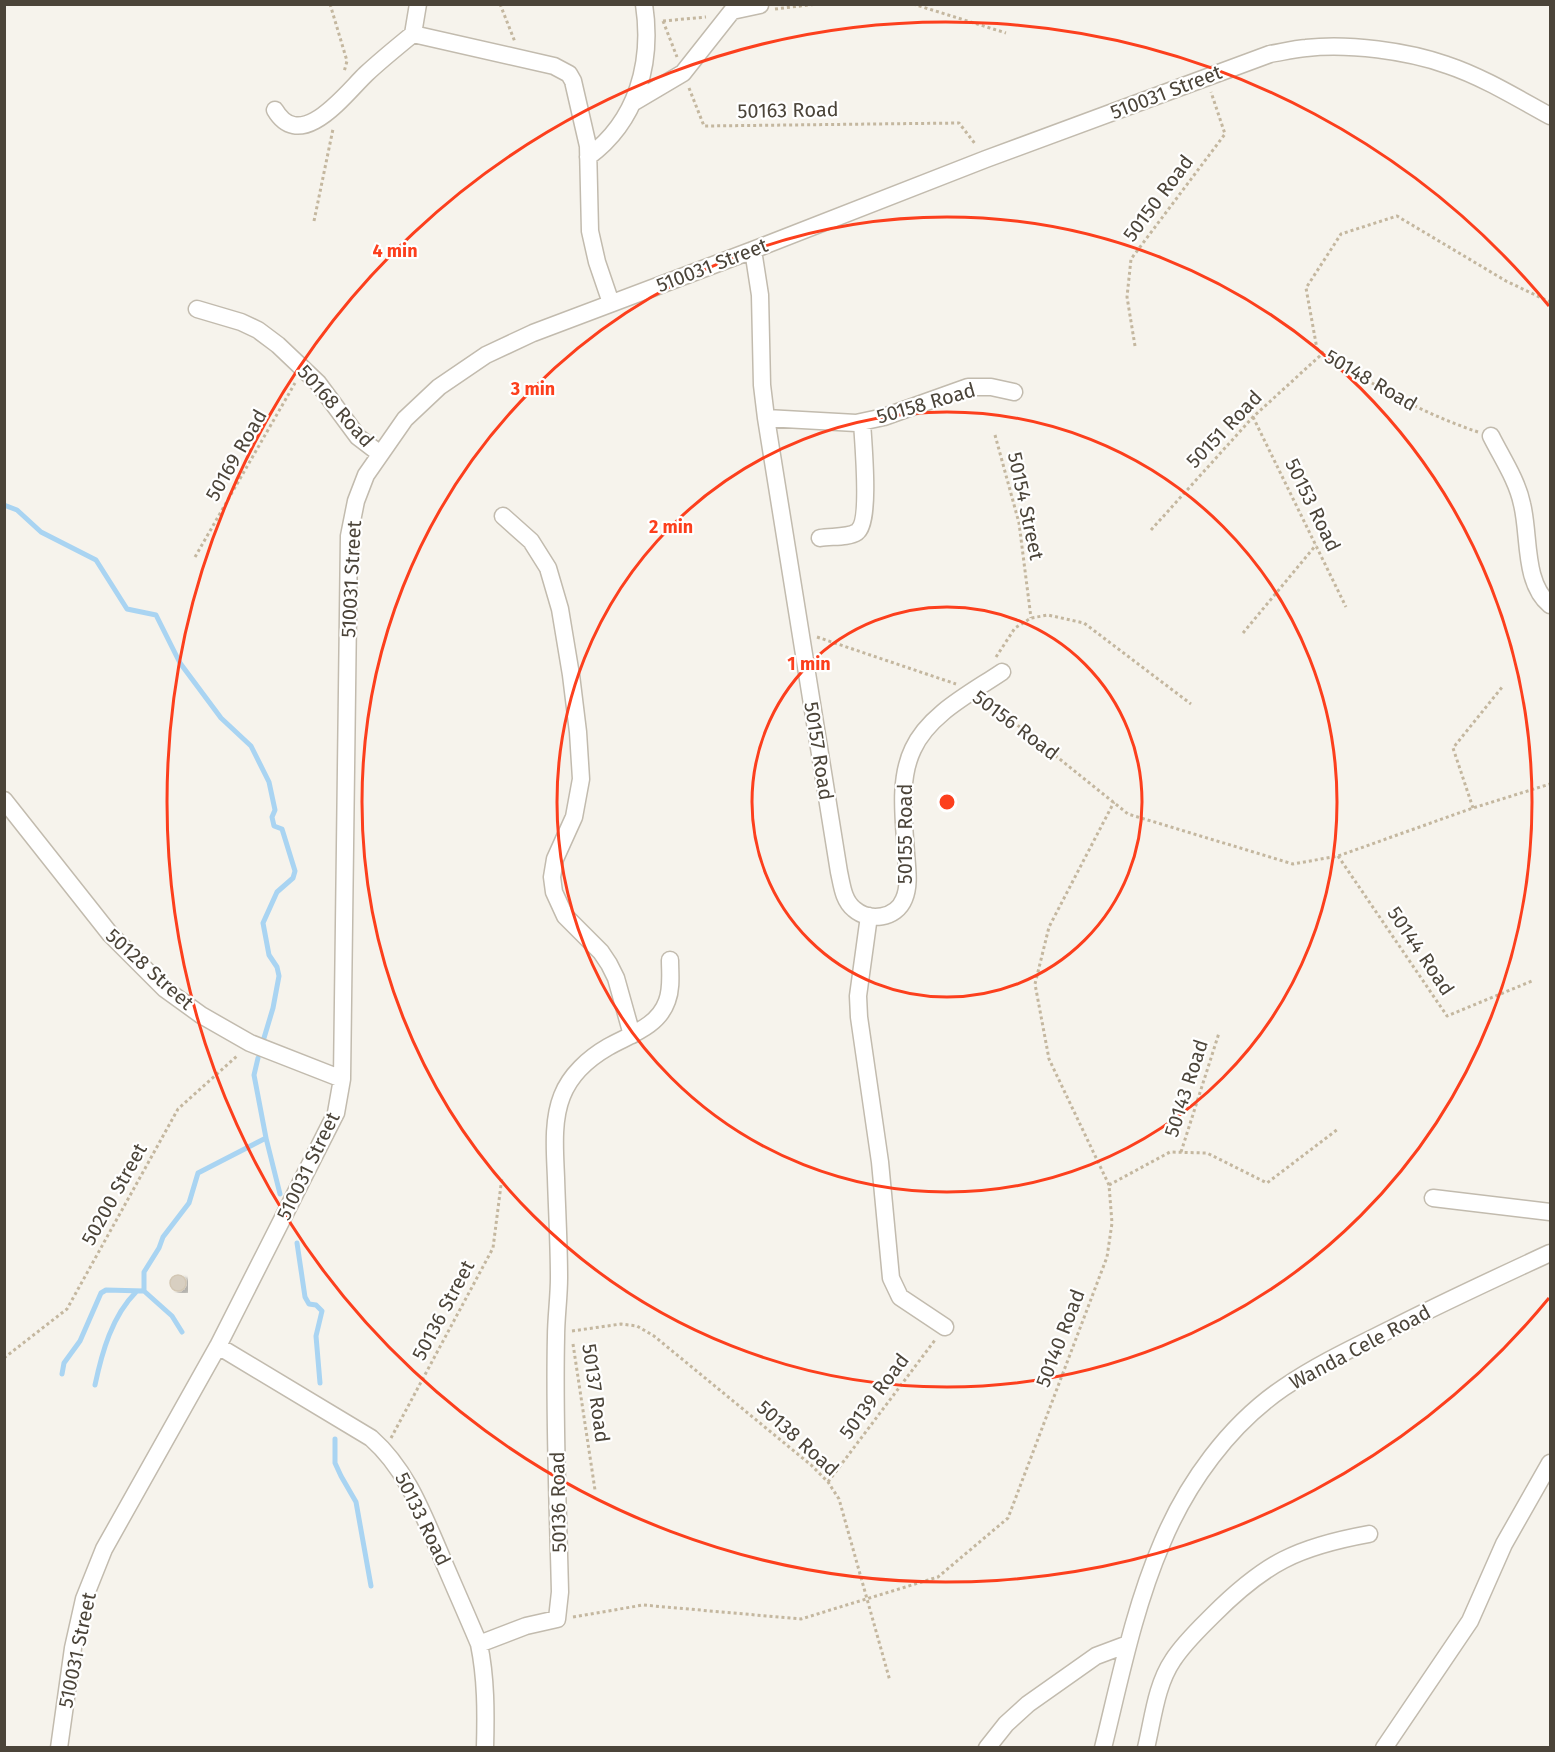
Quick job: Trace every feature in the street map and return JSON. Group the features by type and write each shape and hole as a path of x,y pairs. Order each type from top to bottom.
{"street":[{"path":"275,110 285,123 294,126 317,120 330,111 373,67 413,34 418,4"},
{"path":"588,157 612,135 634,102 646,50 644,4"},
{"path":"634,102 683,73 694,62 728,15 740,8 760,5"},
{"path":"413,34 554,66 569,74 583,118 588,157 590,231 597,262 611,303"},
{"name":"510031 Street","path":"59,1748 73,1648 84,1599 104,1549 218,1346 336,1113 342,1079 350,536 356,501 366,475 379,453 405,419 439,387 486,355 533,333 986,159 1270,54 1307,48 1383,51 1416,55 1476,77 1551,116"},
{"path":"753,250 760,295 762,385 766,418 800,631"},
{"name":"50168 Road","path":"197,309 241,322 258,330 304,368 358,437 379,453"},
{"name":"50158 Road","path":"766,418 862,422 912,408 968,387 992,387 1014,392"},
{"path":"820,538 852,534 859,531 863,524 865,493 862,422"},
{"path":"1491,436 1519,493 1523,505 1533,576 1540,594 1551,605"},
{"path":"503,516 531,541 548,568 560,609 571,675 578,732 580,779 574,817 555,859 552,877 554,892 565,916 601,952 609,964 616,978 632,1035"},
{"name":"50157 Road","path":"800,631 845,897 851,907 860,914 869,916"},
{"name":"50155 Road","path":"869,916 885,916 898,909 904,899 907,886 904,790 906,770 914,747 933,722 975,691 997,668"},
{"name":"50128 Street","path":"4,800 110,934 165,989 201,1015 250,1043 342,1079"},
{"path":"869,916 858,996 859,1017 880,1162 891,1278 900,1297 945,1327"},
{"name":"50136 Road","path":"557,1619 560,1592 555,1144 562,1096 569,1082 587,1062 654,1021 668,1001 670,960"},
{"path":"1433,1198 1551,1212"},
{"name":"Wanda Cele Road","path":"1103,1748 1128,1644 1154,1563 1181,1503 1221,1446 1254,1411 1282,1389 1326,1361 1551,1253"},
{"name":"50133 Road","path":"218,1346 357,1428 385,1450 403,1475 418,1501 479,1644 486,1701 485,1748"},
{"path":"1384,1748 1470,1621 1504,1544 1551,1463"},
{"path":"1146,1748 1160,1689 1172,1660 1218,1610 1253,1578 1291,1555 1336,1540 1369,1534"},
{"path":"479,1644 526,1626 557,1619"},
{"path":"987,1748 1006,1724 1028,1704 1096,1656 1128,1644"}],"path":[{"path":"500,4 521,58"},
{"path":"913,4 1006,33"},
{"name":"50163 Road","path":"660,13 704,126 959,123 986,159"},
{"name":"50150 Road","path":"1135,346 1127,297 1131,259 1225,134 1206,76"},
{"name":"50148 Road","path":"1491,436 1444,421 1317,349 1306,288 1341,234 1397,216 1506,281 1551,302"},
{"name":"50151 Road","path":"1151,530 1253,417 1323,353"},
{"name":"50169 Road","path":"195,557 304,368"},
{"name":"50153 Road","path":"1253,417 1346,607"},
{"name":"50154 Street","path":"995,435 1019,523 1031,618"},
{"path":"1244,633 1316,545"},
{"path":"997,668 1015,628 1031,618 1048,615 1084,623 1191,704"},
{"name":"50156 Road","path":"800,631 975,691 1128,814 1293,864 1338,856 1473,808 1551,784"},
{"path":"1473,808 1452,748 1503,686"},
{"name":"50140 Road","path":"557,1619 643,1605 801,1619 938,1577 1008,1518 1107,1257 1112,1223 1109,1185 1049,1059 1035,984 1049,927 1114,802"},
{"name":"50144 Road","path":"1338,856 1447,1016 1532,981"},
{"name":"50143 Road","path":"1181,1152 1219,1033"},
{"name":"50200 Street","path":"4,1358 67,1309 178,1109 250,1043"},
{"path":"1109,1185 1170,1152 1207,1153 1267,1183 1338,1130"},
{"name":"50136 Street","path":"385,1450 493,1248 502,1177"},
{"name":"50137 Road","path":"558,1303 572,1331"},
{"name":"50138 Road","path":"572,1331 621,1324 638,1326 654,1336 828,1482 839,1499 890,1681"},
{"name":"50139 Road","path":"828,1482 945,1327"},
{"name":"50137 Road","path":"573,1343 595,1490"}],"building":[{"path":"178,1275 184,1277 186,1283 184,1289 178,1291 172,1289 170,1283 172,1277"}],"waterway":[{"path":"4,505 17,510 41,532 96,560 127,609 156,615 180,663 221,718 251,746 269,782 275,810 272,817 274,826 282,829 295,871 293,878 277,892 263,923 269,955 277,967 279,976 264,1038"},
{"path":"258,1058 254,1075 280,1194"},
{"path":"182,1332 172,1316 144,1291 144,1272 163,1237 189,1203 198,1173 266,1138"},
{"path":"297,1243 305,1297 309,1304 316,1305 322,1311 316,1336 320,1383"},
{"path":"62,1374 64,1363 80,1341 101,1293 106,1290 144,1291"},
{"path":"95,1385 114,1323 136,1292"},
{"path":"335,1439 335,1463 356,1502 371,1586"}]}
